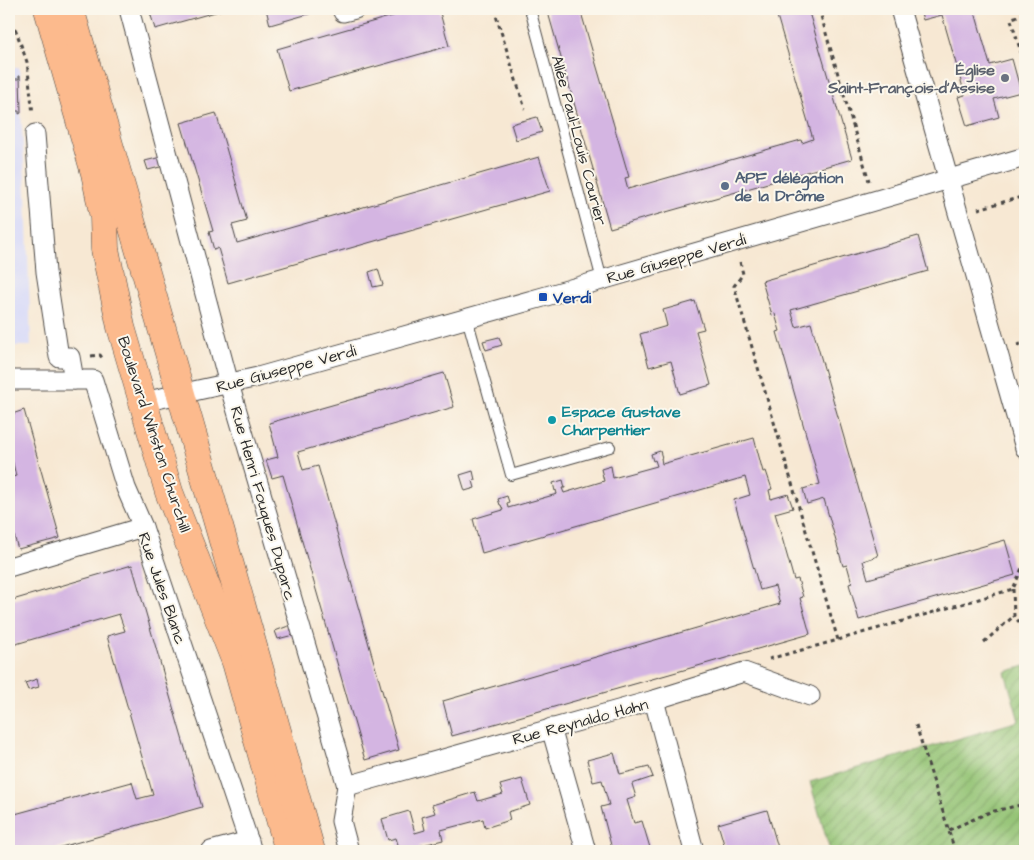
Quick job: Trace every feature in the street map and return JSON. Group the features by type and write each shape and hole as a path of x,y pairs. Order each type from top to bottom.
{"main road":[{"name":"Boulevard Winston Churchill","path":"48,9 95,173 104,217 105,250 121,327 142,402 169,492 236,662 289,851"},
{"name":"Boulevard Winston Churchill","path":"70,9 311,851"}],"street":[{"name":"Rue Henri Fouques Duparc","path":"129,9 229,384 348,786 341,821 350,851"},
{"path":"342,9 343,12 355,9"},
{"path":"900,9 1025,448"},
{"path":"35,134 46,272 59,357 70,357 74,380"},
{"name":"Rue Giuseppe Verdi","path":"142,402 258,377 602,280 1025,157"},
{"name":"Rue Jules Blanc","path":"9,380 93,380 126,488 143,527 250,846"},
{"path":"9,567 143,527"},
{"path":"744,672 810,696"},
{"name":"Rue Reynaldo Hahn","path":"348,786 654,700 744,672"},
{"path":"654,700 694,851"},
{"path":"551,728 586,851"},
{"path":"211,851 250,846"}],"lane":[{"name":"Allée Paul-Louis Courier","path":"530,9 602,280"},
{"path":"467,318 511,475 610,447"}],"path":[{"path":"494,9 524,109"},
{"path":"819,9 875,201"},
{"path":"1025,14 1011,20 1025,65"},
{"path":"9,24 15,28 27,62 35,134"},
{"path":"958,214 1025,196"},
{"path":"734,241 743,274 734,286 838,640"},
{"path":"1025,561 1013,589 1014,616 1025,629"},
{"path":"744,672 768,659 1013,589"},
{"path":"984,642 1014,616"},
{"path":"916,726 955,851"},
{"path":"948,830 990,812 1025,804"}],"shaded area":[{"path":"9,31 15,52 12,67 19,67 20,76 31,346 9,346"}],"green space":[{"path":"1025,666 1025,851 830,851 810,782 1019,721 1005,672"}],"building":[{"path":"149,9 226,9 155,29"},
{"path":"266,9 311,9 312,13 270,25"},
{"path":"417,9 439,9 449,46 289,91 277,49"},
{"path":"547,9 580,9 629,177 625,178 628,189 801,140 802,143 813,139 775,9 808,9 852,159 610,228"},
{"path":"920,9 986,9 975,12 990,65 1012,59 1021,92 994,99 999,117 967,126 958,97 965,95 942,15 923,20"},
{"path":"19,76 21,113 19,114 19,111 9,111 9,79 19,79"},
{"path":"216,113 247,221 232,225 237,243 539,157 550,191 228,283 218,248 214,250 209,232 213,231 181,123"},
{"path":"537,117 542,132 516,140 511,124"},
{"path":"161,157 164,166 148,170 145,161"},
{"path":"918,236 928,271 791,310 796,327 811,323 878,556 863,561 868,579 1005,540 1015,575 859,620 849,584 852,583 847,565 843,566 824,499 807,504 803,489 820,484 777,332 780,331 775,314 772,315 762,281"},
{"path":"378,269 383,285 373,287 369,272"},
{"path":"695,301 704,329 696,331 711,385 680,394 671,361 649,367 640,334 667,326 663,310"},
{"path":"499,337 502,345 486,350 483,341"},
{"path":"444,373 454,407 298,452 303,470 318,466 399,750 365,760 283,475 272,478 266,460 278,457 269,423"},
{"path":"24,410 60,538 18,549 9,518 9,478 16,476 12,459 9,460 9,415"},
{"path":"754,438 763,472 766,471 772,489 769,490 771,499 788,494 793,508 775,513 794,580 798,579 803,597 800,598 810,634 452,736 443,701 780,604 775,586 760,590 734,500 750,495 745,477 482,553 473,519 503,510 498,499 507,496 508,508 557,494 553,483 563,480 565,488 562,488 564,493 604,481 601,469 611,466 613,478 657,466 651,454 660,451 662,464"},
{"path":"473,471 475,488 465,491 460,475"},
{"path":"132,565 202,807 47,851 9,851 9,809 13,808 15,814 132,782 137,799 153,795 107,636 125,631 119,614 9,646 9,601"},
{"path":"291,625 293,635 278,639 275,631"},
{"path":"37,679 39,687 28,690 25,683"},
{"path":"614,753 620,774 649,767 653,777 632,784 636,797 627,800 634,823 642,821 651,851 622,851 621,847 612,849 601,807 609,805 602,780 593,782 587,760"},
{"path":"522,779 530,805 508,812 510,820 485,828 483,819 441,830 443,840 419,846 421,851 400,851 396,838 388,840 382,819 409,811 415,833 425,830 422,817 435,813 432,805 475,792 478,801 503,794 500,785"},
{"path":"767,810 779,851 726,851 718,824"}],"place":[{"name":"Église Saint-François-d'Assise","path":"1005,78"},
{"name":"APF délégation de la Drôme","path":"725,186"},
{"name":"Verdi","path":"543,297"},
{"name":"Espace Gustave Charpentier","path":"552,420"}]}
